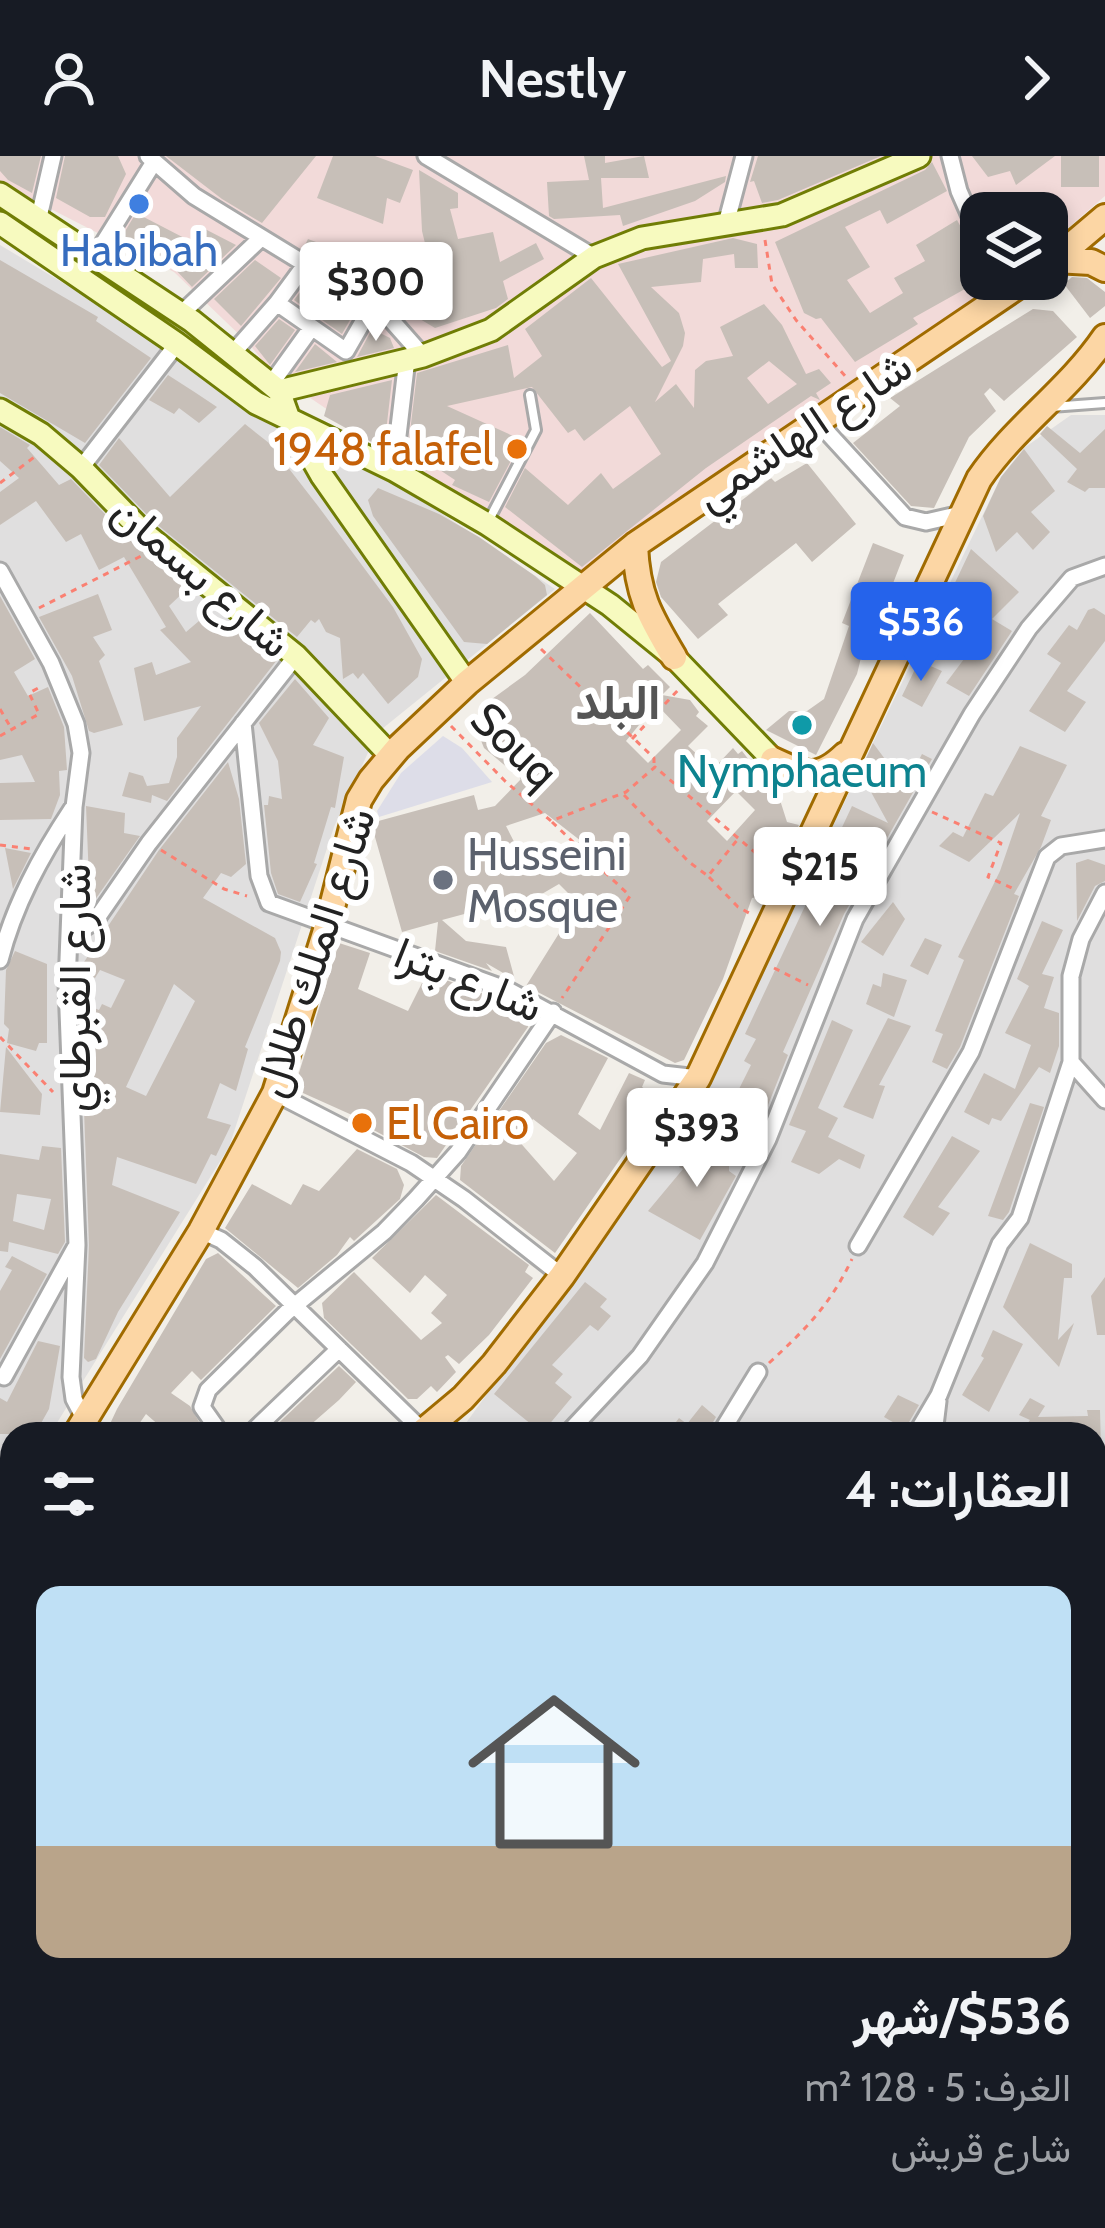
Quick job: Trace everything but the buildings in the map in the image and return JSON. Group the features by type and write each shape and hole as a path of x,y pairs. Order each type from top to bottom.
{"main road":[{"path":"275,387 348,362 415,358 491,330 594,257 643,238 758,221 802,209 919,156"},
{"path":"0,194 182,313 275,387 322,476 467,682"},
{"path":"1068,249 1105,217"},
{"path":"0,224 178,344 256,403 394,470 581,586 682,667 773,760 815,774 828,771 851,750"},
{"path":"1068,263 1090,262 1105,269"},
{"name":"شارع الهاشمي","path":"581,586 635,544 996,300"},
{"path":"435,1422 494,1364 562,1276 692,1088 961,514 993,458 1037,408 1101,355"},
{"name":"شارع بسمان","path":"0,410 81,468 160,547 296,656 391,756"},
{"path":"635,544 637,583 645,610 682,667"},
{"name":"شارع الملك طلال","path":"90,1422 201,1231 274,1093 327,927 359,800 391,756 467,682 581,586"}],"street":[{"path":"39,218 52,156"},
{"path":"426,156 594,257"},
{"path":"726,224 744,156"},
{"path":"950,156 960,193"},
{"path":"96,255 151,159 194,196 385,313 415,358 394,470"},
{"path":"182,313 261,238"},
{"path":"232,353 305,265"},
{"path":"277,303 312,327 348,362 372,306"},
{"path":"275,387 312,327"},
{"path":"81,468 178,344"},
{"path":"817,421 905,518 926,522 961,514"},
{"path":"578,1422 660,1332 717,1243 768,1139 868,894 972,714 1029,628 1072,578 1105,566"},
{"name":"شارع القبرطاي","path":"0,572 58,678 76,724 81,754 74,807 68,985 77,1245 71,1376 83,1422"},
{"path":"70,937 95,921 149,843 296,656"},
{"path":"243,723 260,876 269,903"},
{"path":"0,960 10,924 45,851 74,807"},
{"path":"858,1246 971,1052 1053,851 1079,841 1105,839"},
{"path":"923,1422 939,1395 1000,1244 1020,1218 1071,1062 1071,976 1081,939 1105,893"},
{"name":"شارع بترا","path":"269,903 327,927 430,959 553,1012 692,1088 768,1139"},
{"path":"210,1422 204,1398 296,1305 384,1232 434,1178 489,1109 553,1012"},
{"path":"1071,1062 1105,1100"},
{"path":"274,1093 434,1178 562,1276"},
{"path":"201,1231 232,1247 296,1305 411,1422"},
{"path":"4,1377 77,1245"},
{"path":"263,1422 339,1349"},
{"path":"727,1422 758,1372"},
{"path":"936,1422 939,1395"}],"lane":[{"path":"487,524 536,430 530,395"},
{"path":"1037,408 1105,403"}],"path":[{"path":"758,221 766,240 772,284 796,320 858,391"},
{"path":"0,483 52,444"},
{"path":"26,614 160,547"},
{"name":"Souq","path":"526,633 654,758 655,767 790,884"},
{"name":"Souq","path":"631,740 682,667"},
{"path":"0,736 39,714 28,693 58,678"},
{"path":"0,709 12,730"},
{"name":"Souq","path":"437,712 630,896 553,1012"},
{"name":"Souq","path":"551,821 622,794 655,767"},
{"name":"Souq","path":"622,794 738,907 772,925"},
{"path":"920,806 1001,843 988,877 1032,896"},
{"path":"708,876 739,837"},
{"path":"149,843 224,889 269,903"},
{"path":"0,845 45,851"},
{"path":"756,959 825,994"},
{"path":"0,1037 75,1113"},
{"path":"758,1372 809,1327 833,1298 858,1246"}],"shaded area":[{"path":"0,156 1105,156 1105,196 1068,228 1068,192 960,192 960,300 977,300 824,418 577,579 272,372 174,272 0,183"},
{"path":"0,245 394,482 555,589 377,733 334,827 229,1147 57,1422 0,1422"},
{"path":"1071,415 1105,415 1105,1422 467,1422 703,1096 1001,477 1024,448"},
{"path":"443,736 462,748 492,782 379,817 377,811 401,773"}],"place":[{"name":"Habibah","path":"139,204"},
{"name":"1948 falafel","path":"517,449"},
{"name":"Nymphaeum","path":"802,725"},
{"name":"Husseini Mosque","path":"443,880"},
{"name":"El Cairo","path":"362,1123"}],"district":[{"name":"البلد","path":"618,702"}]}
